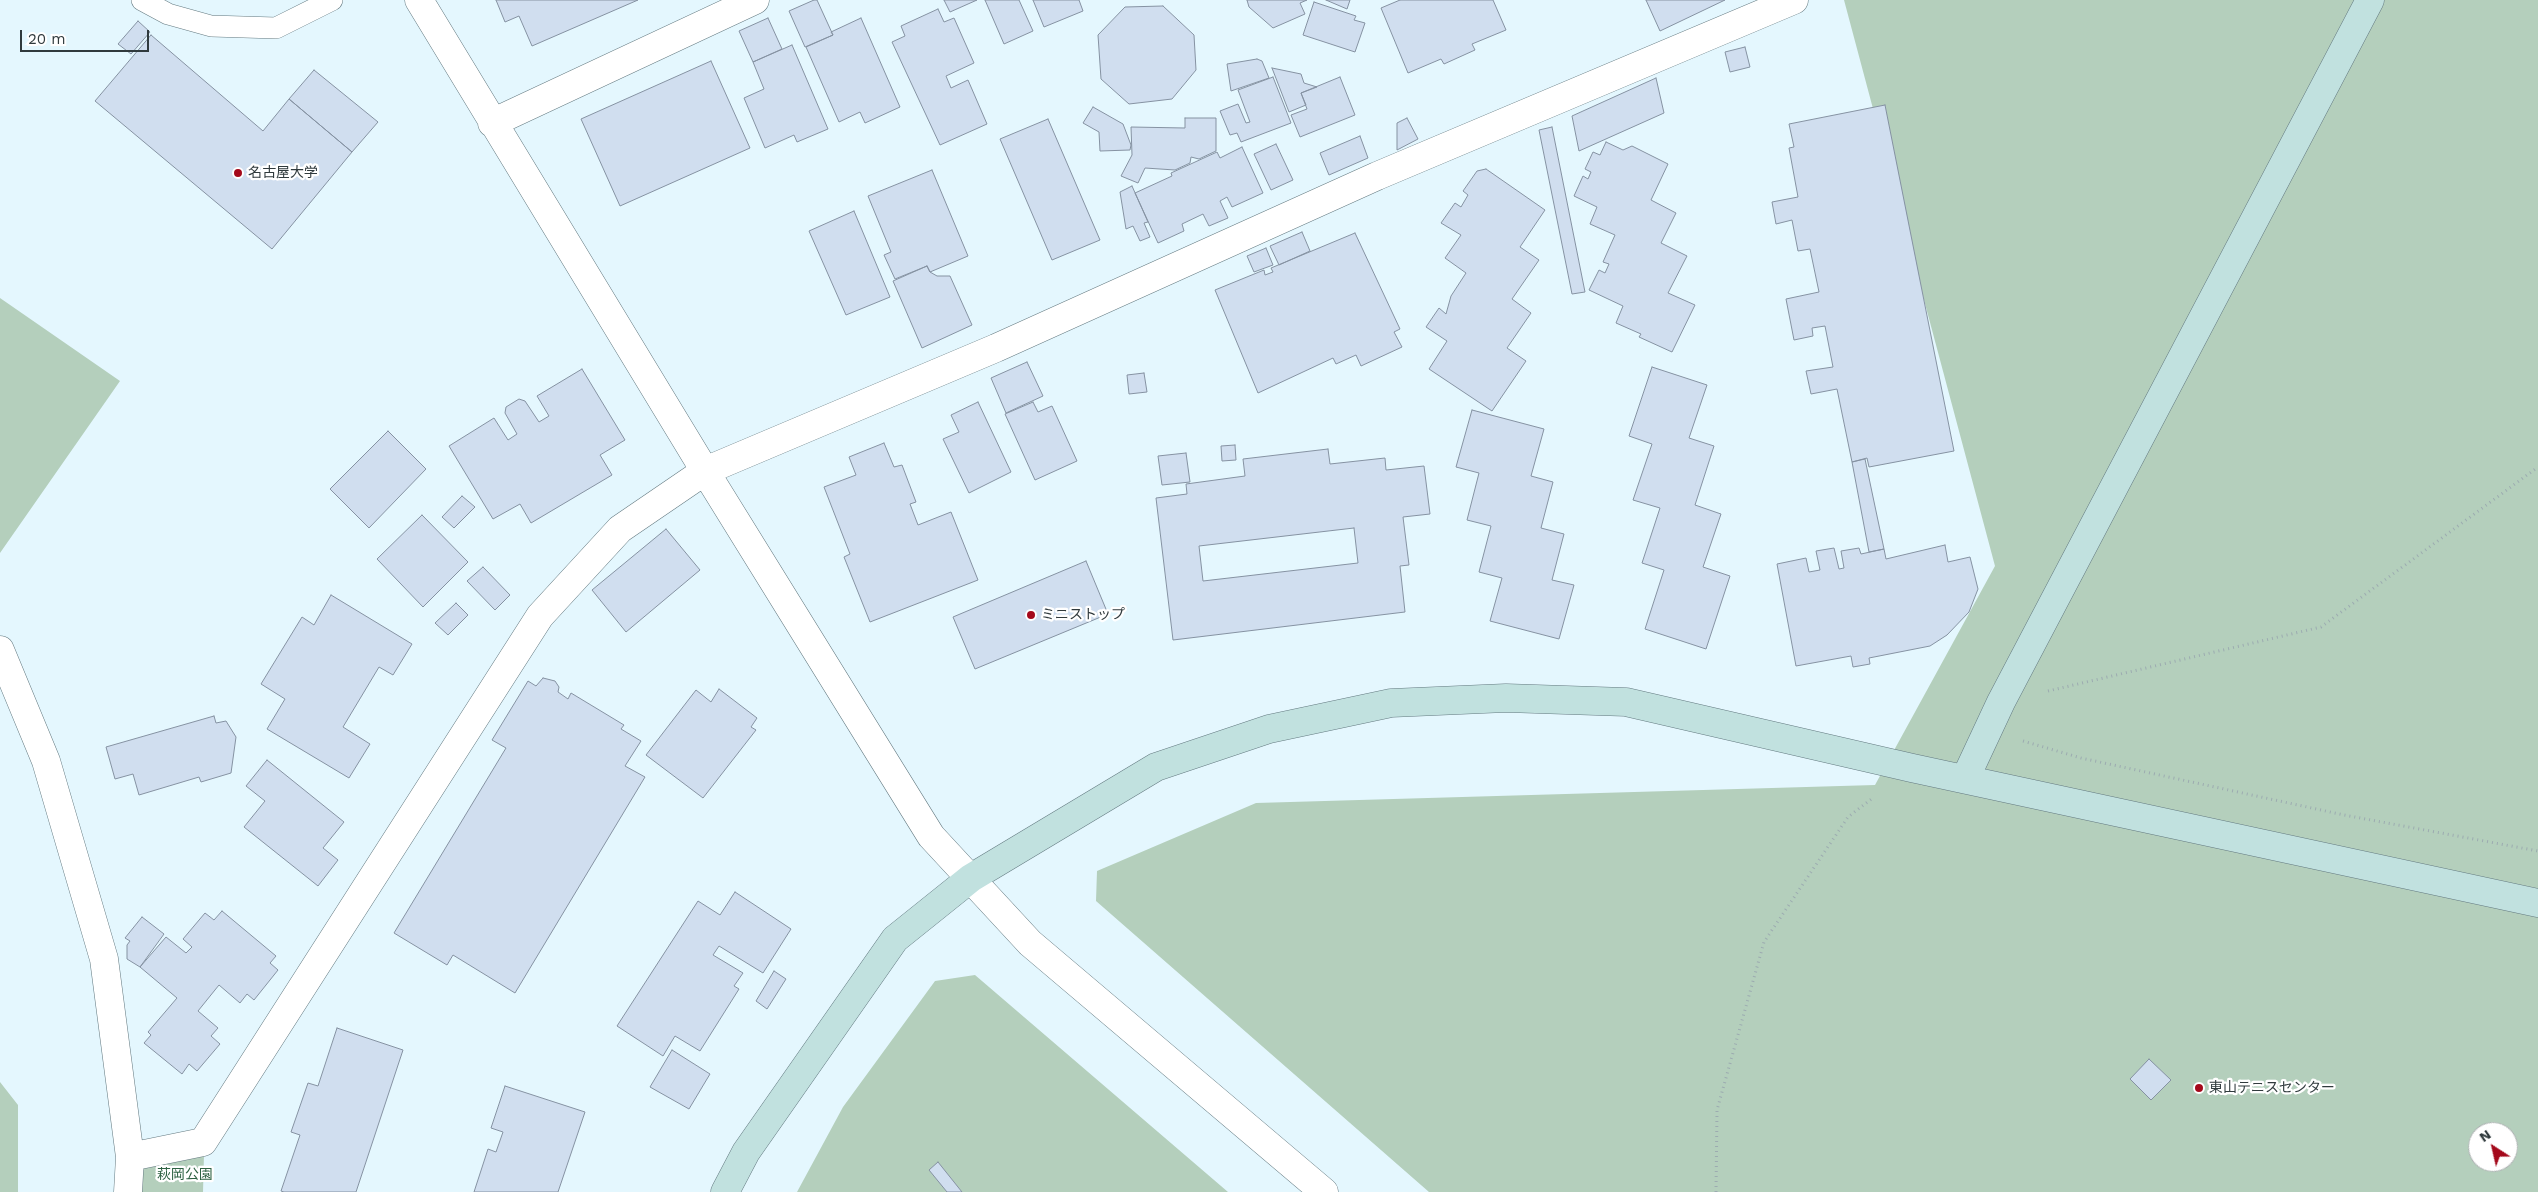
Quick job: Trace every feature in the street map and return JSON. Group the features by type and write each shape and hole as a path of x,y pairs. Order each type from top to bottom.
{"street":[{"path":"419,0 492,123 930,836 1030,942 1324,1192"},
{"path":"492,123 755,0"},
{"path":"130,1157 203,1142 540,616 620,529 705,471 996,348 1377,176 1794,0"},
{"path":"1966,779 2001,702 2370,0"},
{"path":"0,650 46,761 104,959 130,1157 128,1192"},
{"path":"725,1192 746,1152 895,940 971,878 1156,767 1269,728 1391,703 1506,698 1626,702 1912,768 2538,903"}],"lane":[{"path":"142,0 168,14 210,26 276,28 332,0"}],"path":[{"path":"2001,702 2321,627 2538,468"},
{"path":"1988,731 2081,758 2344,815 2538,851"},
{"path":"1716,1192 1717,1110 1764,942 1848,817 1912,768"}],"green space":[{"path":"1844,0 2538,0 2538,1192 1429,1192 1096,901 1097,871 1256,803 1875,785 1995,566"},
{"path":"0,298 120,381 0,553"},
{"path":"975,975 1228,1192 797,1192 843,1107 935,981"},
{"path":"0,1082 18,1105 18,1192 0,1192"},
{"name":"萩岡公園","path":"204,1154 203,1192 137,1192 137,1167"}],"building":[{"path":"496,0 638,0 532,46 519,16 505,22"},
{"path":"817,0 833,35 805,47 789,11"},
{"path":"944,0 977,0 950,12"},
{"path":"985,0 1019,0 1033,31 1004,44"},
{"path":"1033,0 1079,0 1083,11 1044,27"},
{"path":"1247,0 1307,0 1300,3 1305,14 1273,28 1249,7"},
{"path":"1326,0 1350,0 1347,9"},
{"path":"1400,0 1493,0 1506,30 1472,44 1475,50 1444,64 1441,59 1408,73 1381,8"},
{"path":"1646,0 1725,0 1660,31"},
{"path":"1314,2 1356,16 1354,20 1365,23 1355,52 1303,35"},
{"path":"1163,6 1194,35 1196,70 1172,99 1129,104 1101,79 1098,35 1125,7"},
{"path":"938,9 944,22 954,18 974,63 946,76 951,88 968,80 987,124 940,145 892,42 905,36 901,26"},
{"path":"768,18 782,49 753,62 739,31"},
{"path":"861,18 900,107 865,123 860,112 839,122 806,47 833,35 831,32"},
{"path":"138,21 150,32 131,54 118,44"},
{"path":"151,35 263,131 289,99 352,152 272,249 95,101"},
{"path":"792,45 828,129 797,142 794,135 765,148 744,98 764,89 753,62"},
{"path":"1745,47 1750,67 1730,72 1725,52"},
{"path":"1257,59 1262,61 1269,78 1231,91 1227,64"},
{"path":"711,61 750,148 620,206 581,119"},
{"path":"1272,68 1301,74 1304,83 1317,87 1301,93 1306,105 1289,112"},
{"path":"314,70 378,122 352,152 289,99"},
{"path":"1273,77 1291,123 1241,142 1237,133 1230,135 1220,111 1238,104 1246,123 1250,122 1238,90"},
{"path":"1340,77 1355,115 1300,137 1291,115 1307,109 1301,93"},
{"path":"1656,78 1664,113 1579,151 1572,116"},
{"path":"1885,105 1954,451 1869,467 1867,458 1852,462 1837,389 1811,394 1806,371 1833,367 1825,326 1812,328 1813,336 1794,340 1786,299 1819,292 1810,249 1798,251 1792,220 1776,224 1772,202 1798,197 1789,148 1794,147 1789,124"},
{"path":"1093,107 1123,124 1131,145 1130,150 1100,151 1099,132 1083,123"},
{"path":"1185,118 1216,118 1216,151 1199,159 1191,157 1190,163 1175,170 1145,168 1138,183 1121,176 1132,155 1131,127 1185,128"},
{"path":"1407,118 1418,139 1397,150 1397,123"},
{"path":"1048,119 1100,240 1052,260 1000,139"},
{"path":"1552,127 1585,292 1572,294 1539,130"},
{"path":"1360,136 1368,158 1329,175 1320,153"},
{"path":"1606,142 1623,150 1632,146 1668,164 1651,200 1676,213 1661,243 1687,256 1668,293 1695,305 1672,352 1639,337 1641,334 1616,323 1623,306 1589,290 1599,270 1605,273 1609,264 1603,262 1615,235 1590,224 1597,207 1574,196 1583,176 1588,179 1591,172 1585,169 1593,152 1600,155"},
{"path":"1276,144 1293,180 1271,190 1254,154"},
{"path":"1242,147 1263,193 1232,207 1227,197 1220,201 1228,218 1209,226 1203,214 1182,224 1184,231 1158,243 1135,193 1172,176 1171,173 1217,152 1220,158"},
{"path":"1486,169 1545,210 1520,247 1539,260 1512,299 1531,313 1507,348 1526,361 1492,411 1429,369 1447,341 1426,327 1439,308 1446,314 1451,296 1466,273 1445,258 1461,235 1441,223 1455,203 1461,207 1468,195 1463,191 1477,171"},
{"path":"932,170 968,256 930,272 927,266 895,279 884,255 891,252 868,196"},
{"path":"1132,186 1148,222 1144,223 1150,237 1140,241 1133,226 1126,229 1120,192"},
{"path":"854,211 890,297 846,315 809,231"},
{"path":"1302,232 1310,251 1279,265 1270,246"},
{"path":"1355,233 1400,329 1394,332 1402,347 1361,366 1356,355 1336,364 1333,358 1258,393 1215,290 1264,270 1265,275 1273,272 1271,268"},
{"path":"1266,248 1273,265 1254,272 1247,256"},
{"path":"927,266 930,272 937,276 950,276 972,325 922,348 893,281"},
{"path":"1027,362 1043,396 1006,413 991,378"},
{"path":"1652,367 1707,385 1689,438 1714,446 1695,505 1721,514 1703,567 1730,576 1706,649 1645,629 1664,570 1642,563 1660,508 1633,500 1652,444 1629,436"},
{"path":"582,369 625,440 600,455 612,475 531,523 520,504 493,519 449,446 494,418 508,440 517,434 505,413 506,407 519,399 525,401 539,422 549,416 537,396"},
{"path":"1144,373 1147,392 1129,394 1127,375"},
{"path":"978,402 1011,472 969,493 943,439 959,432 951,415"},
{"path":"1033,402 1038,412 1052,406 1077,461 1035,480 1005,414"},
{"path":"1472,410 1544,429 1531,476 1553,482 1541,528 1564,534 1552,580 1574,585 1559,639 1490,621 1502,578 1479,572 1491,526 1467,520 1479,473 1456,467"},
{"path":"388,431 426,469 369,528 330,489"},
{"path":"884,443 894,467 902,465 916,502 910,504 918,525 951,512 978,580 870,622 844,557 850,554 824,487 856,475 849,457"},
{"path":"1235,445 1236,460 1222,461 1221,446"},
{"path":"1328,449 1330,464 1385,458 1386,470 1424,466 1430,514 1403,517 1409,565 1400,566 1405,612 1173,640 1156,498 1187,494 1186,484 1245,476 1243,459","holes":["1354,528 1358,563 1203,581 1199,546"]},
{"path":"1186,453 1190,482 1162,485 1158,456"},
{"path":"1865,459 1884,549 1869,552 1852,462"},
{"path":"462,496 475,507 454,528 442,517"},
{"path":"422,515 468,562 423,607 377,559"},
{"path":"666,529 700,570 626,632 592,590"},
{"path":"1945,545 1948,562 1970,557 1978,589 1969,612 1947,635 1930,646 1869,658 1870,664 1853,667 1851,656 1796,666 1777,564 1806,558 1809,572 1820,570 1816,551 1834,548 1839,569 1844,568 1841,551 1859,548 1861,554 1884,549 1886,559"},
{"name":"ミニストップ","path":"1086,561 1108,614 975,669 953,617"},
{"path":"483,567 510,595 495,610 467,581"},
{"path":"331,595 412,644 393,675 379,667 343,727 370,744 349,778 267,729 285,699 261,684 302,617 314,625"},
{"path":"456,603 468,615 448,635 435,623"},
{"path":"543,678 555,681 559,687 558,692 568,699 571,693 624,725 621,729 641,741 625,766 645,777 515,993 453,955 447,965 394,933 506,748 492,740 528,681 536,686"},
{"path":"719,689 757,718 751,727 756,730 703,798 646,755 696,690 711,702"},
{"path":"214,716 216,723 226,721 236,737 231,773 201,782 199,777 139,795 133,774 115,779 106,747"},
{"path":"267,760 344,822 323,848 338,860 318,886 244,827 265,801 246,786"},
{"path":"735,892 791,929 763,973 719,946 713,955 743,973 734,986 739,989 700,1051 675,1036 663,1056 617,1026 698,901 720,915"},
{"path":"222,911 276,956 270,963 278,970 254,1000 247,994 240,1003 219,985 198,1011 218,1028 211,1036 220,1044 197,1071 189,1064 182,1074 144,1043 151,1035 148,1032 177,998 140,967 166,937 186,953 192,947 183,939 205,913 214,920"},
{"path":"142,917 164,934 140,967 127,959 127,945 130,941 125,938"},
{"path":"774,971 786,979 767,1009 756,1001"},
{"path":"337,1028 403,1050 356,1192 281,1191 300,1135 291,1132 308,1083 318,1086"},
{"path":"672,1050 710,1074 689,1109 650,1087"},
{"path":"2149,1059 2171,1080 2151,1100 2130,1079"},
{"path":"505,1086 585,1112 558,1192 474,1192 488,1149 496,1152 503,1132 491,1128"},
{"path":"938,1162 962,1192 947,1192 929,1170"}],"place":[{"name":"名古屋大学","path":"238,173"},
{"name":"ミニストップ","path":"1031,615"},
{"name":"東山テニスセンター","path":"2199,1088"}]}
